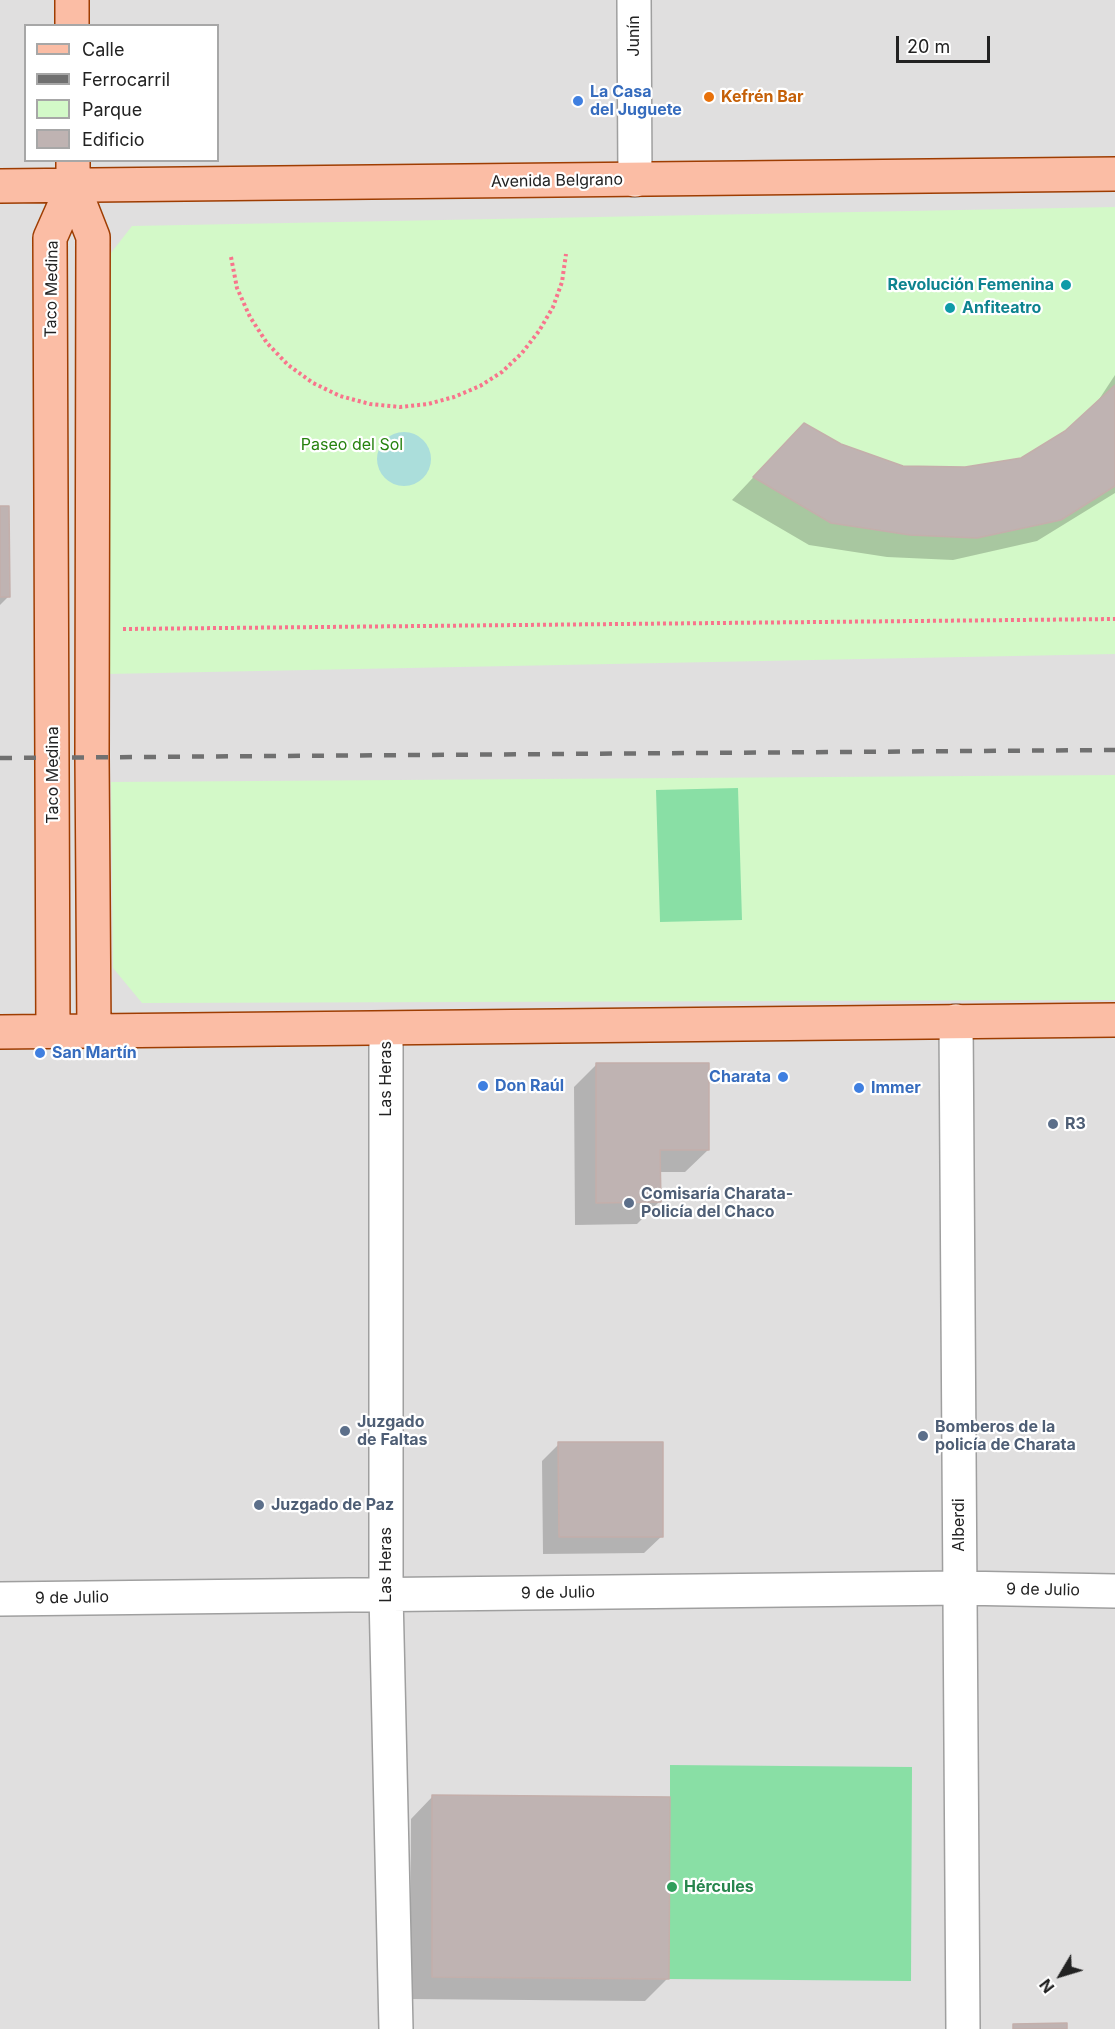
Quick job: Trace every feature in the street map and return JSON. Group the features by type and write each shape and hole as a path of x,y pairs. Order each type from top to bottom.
{"main road":[{"path":"72,0 72,24"},
{"path":"73,173 93,237 94,1031"},
{"name":"Avenida Belgrano","path":"0,186 73,173 635,180 1115,174"},
{"name":"Taco Medina","path":"53,1031 50,238 73,173"},
{"path":"0,1032 1115,1020"}],"street":[{"name":"Junín","path":"634,0 635,180"},
{"name":"Alberdi","path":"956,1021 963,2029"},
{"name":"Las Heras","path":"386,1029 386,1594 396,2029"},
{"name":"9 de Julio","path":"0,1599 959,1588 1115,1591"}],"path":[{"path":"231,257 237,288 250,317 267,343 288,365 312,383 340,396 370,404 400,407 428,404 454,397 480,387 502,372 522,353 548,315 562,282 566,254"},
{"path":"116,629 1115,619"}],"shaded area":[{"path":"0,0 1115,0 1115,2029 0,2029"}],"green space":[{"name":"Paseo del Sol","path":"1115,207 1115,654 106,674 107,258 132,226"},
{"path":"1115,775 1115,1000 142,1003 113,968 111,782"},
{"path":"738,788 742,920 660,922 656,790"},
{"name":"Hércules","path":"670,1765 912,1767 911,1981 432,1977 432,1795 670,1797"}],"water":[{"path":"404,432 414,434 423,440 429,449 431,459 429,469 423,478 414,484 404,486 394,484 385,478 379,469 377,459 379,449 385,440 394,434"}],"building":[{"path":"1115,385 1115,486 1061,520 977,538 910,535 831,523 753,477 804,423 841,444 903,466 965,467 1021,458 1065,431"},
{"path":"0,506 9,506 10,597 0,597"},
{"path":"596,1063 709,1063 709,1150 660,1150 661,1202 596,1203"},
{"path":"558,1442 663,1442 663,1537 559,1537"},
{"path":"432,1795 670,1797 669,1979 432,1977"},
{"path":"1067,2023 1067,2029 1013,2029 1013,2024"}],"railway":[{"path":"0,758 1115,750"}],"place":[{"name":"Kefrén Bar","path":"709,97"},
{"name":"La Casa del Juguete","path":"578,101"},
{"name":"Revolución Femenina","path":"1066,285"},
{"name":"Anfiteatro","path":"950,308"},
{"name":"San Martín","path":"40,1053"},
{"name":"Charata","path":"783,1077"},
{"name":"Don Raúl","path":"483,1086"},
{"name":"Immer","path":"859,1088"},
{"name":"R3","path":"1053,1124"},
{"name":"Comisaría Charata- Policía del Chaco","path":"629,1203"},
{"name":"Juzgado de Faltas","path":"345,1431"},
{"name":"Bomberos de la policía de Charata","path":"923,1436"},
{"name":"Juzgado de Paz","path":"259,1505"},
{"name":"Hércules","path":"672,1887"}]}
